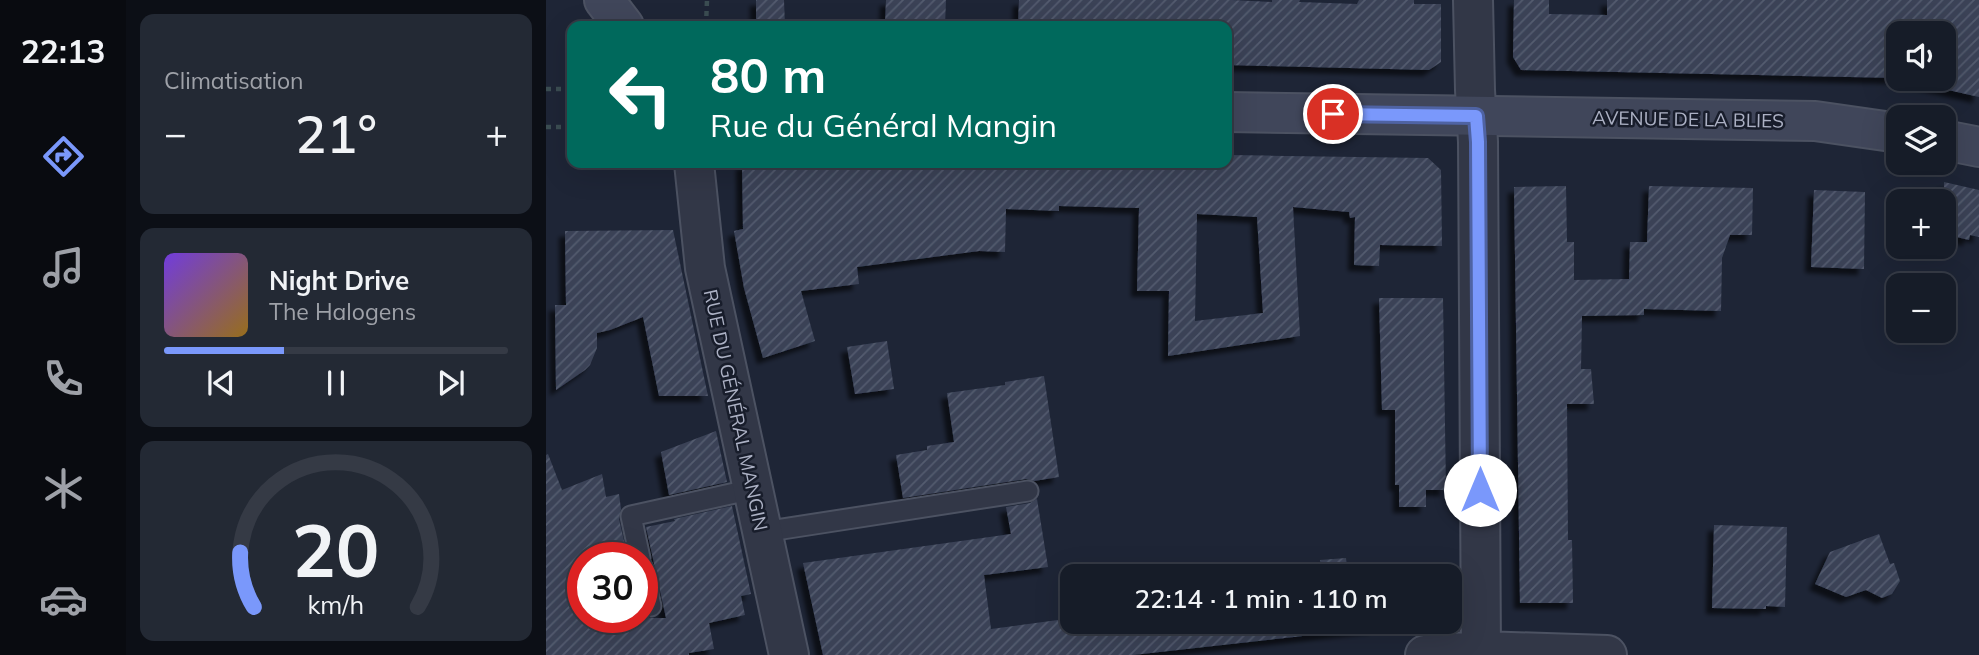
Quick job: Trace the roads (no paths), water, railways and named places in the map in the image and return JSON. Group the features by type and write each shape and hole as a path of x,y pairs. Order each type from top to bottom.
{"main road":[{"path":"604,0 620,21"},
{"path":"1232,112 1476,116"},
{"name":"AVENUE DE LA BLIES","path":"1476,116 1815,121 1886,132"},
{"path":"1956,142 1979,147"}],"street":[{"path":"1474,0 1478,156 1481,653"},
{"name":"RUE DU GÉNÉRAL MANGIN","path":"695,168 705,268 789,655"},
{"path":"1425,655 1607,655"}],"lane":[{"path":"637,542 631,516 753,489"},
{"path":"762,532 1027,491"}]}
